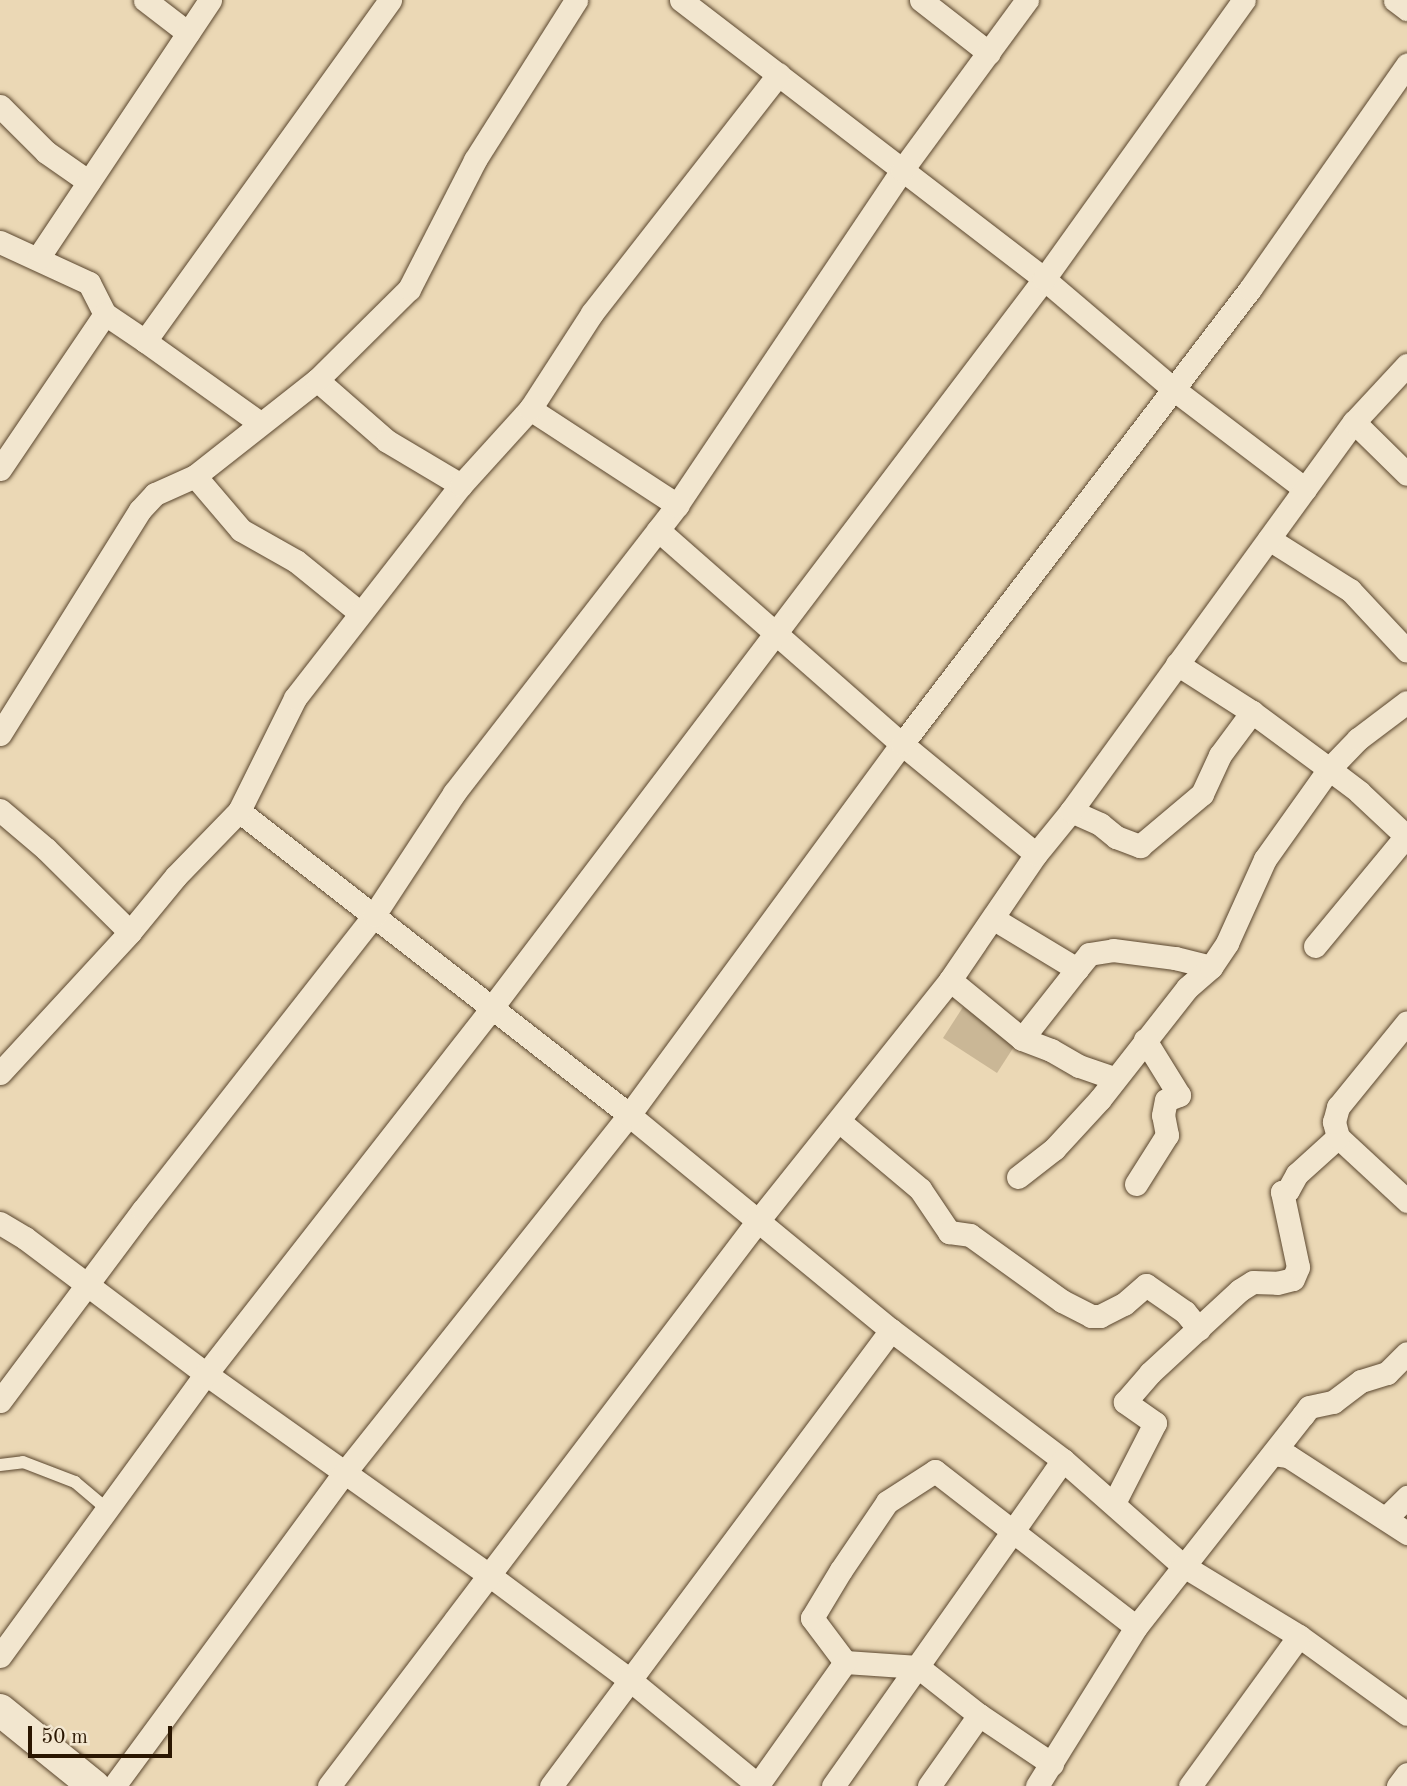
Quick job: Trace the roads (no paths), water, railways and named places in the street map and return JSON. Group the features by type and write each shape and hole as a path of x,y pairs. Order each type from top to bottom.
{"street":[{"path":"145,0 188,33"},
{"path":"38,258 210,0"},
{"path":"145,341 390,0"},
{"path":"0,734 140,510 155,494 195,476 317,380 409,289 475,160 576,0"},
{"path":"681,0 1044,279 1172,388 1305,489"},
{"path":"921,0 989,53"},
{"path":"0,1401 374,915 454,793 677,505 902,170 1027,0"},
{"path":"0,1656 206,1374 493,1006 1044,279 1244,0"},
{"path":"1395,0 1407,9"},
{"path":"114,1786 345,1472 629,1115 902,744 1172,388 1251,289 1407,65"},
{"path":"0,1073 130,932 176,876 239,811 295,698 359,612 461,485 530,409 592,313 779,74"},
{"path":"0,106 46,152 89,182"},
{"path":"0,242 89,283 106,314 260,423"},
{"path":"0,469 106,314"},
{"path":"329,1786 757,1222 950,980 1036,854 1071,811 1354,422 1407,365"},
{"path":"317,380 387,440 461,485"},
{"path":"530,409 677,505"},
{"path":"1354,422 1407,474"},
{"path":"195,476 220,509 241,530 296,562 359,612"},
{"path":"658,530 902,744 1036,854"},
{"path":"1269,538 1350,590 1407,651"},
{"path":"1177,664 1252,712 1360,792 1407,837 1315,946"},
{"path":"1018,1177 1054,1149 1187,988 1211,967 1227,943 1265,859 1329,769 1358,739 1407,702"},
{"path":"1071,811 1100,824 1116,837 1140,846 1202,794 1220,755 1252,712"},
{"path":"0,810 46,849 130,932"},
{"path":"239,811 493,1006 891,1330 1063,1460 1182,1564 1299,1636 1407,1714"},
{"path":"994,919 1077,969"},
{"path":"1022,1039 1089,954 1114,950 1175,958 1211,967"},
{"path":"950,980 1022,1039 1051,1050 1079,1066 1114,1078"},
{"path":"1407,1022 1338,1107 1334,1122 1338,1137 1407,1201"},
{"path":"1136,1184 1167,1135 1163,1115 1166,1100 1179,1095 1145,1040"},
{"path":"839,1121 920,1189 949,1232 970,1235 1062,1301 1091,1316 1100,1316 1124,1304 1146,1285 1185,1312 1199,1329"},
{"path":"1114,1503 1155,1423 1125,1402 1150,1373 1253,1282 1277,1283 1293,1279 1298,1267 1282,1192 1288,1190 1297,1174 1338,1137"},
{"path":"0,1223 631,1680 758,1786 845,1662"},
{"path":"551,1786 891,1330"},
{"path":"1037,1786 1136,1627 1182,1564 1310,1407 1334,1402 1361,1381 1387,1373 1407,1353"},
{"path":"1273,1454 1288,1456 1407,1533"},
{"path":"833,1786 1063,1460"},
{"path":"1052,1764 979,1715 918,1667 845,1662 812,1618 862,1536 887,1502 935,1471 1136,1627"},
{"path":"1386,1518 1407,1497"},
{"path":"1190,1786 1299,1636"},
{"path":"0,1710 94,1786"},
{"path":"929,1786 979,1715"},
{"path":"1398,1786 1407,1774"}],"lane":[{"path":"0,1465 23,1462 75,1482 107,1509"}]}
